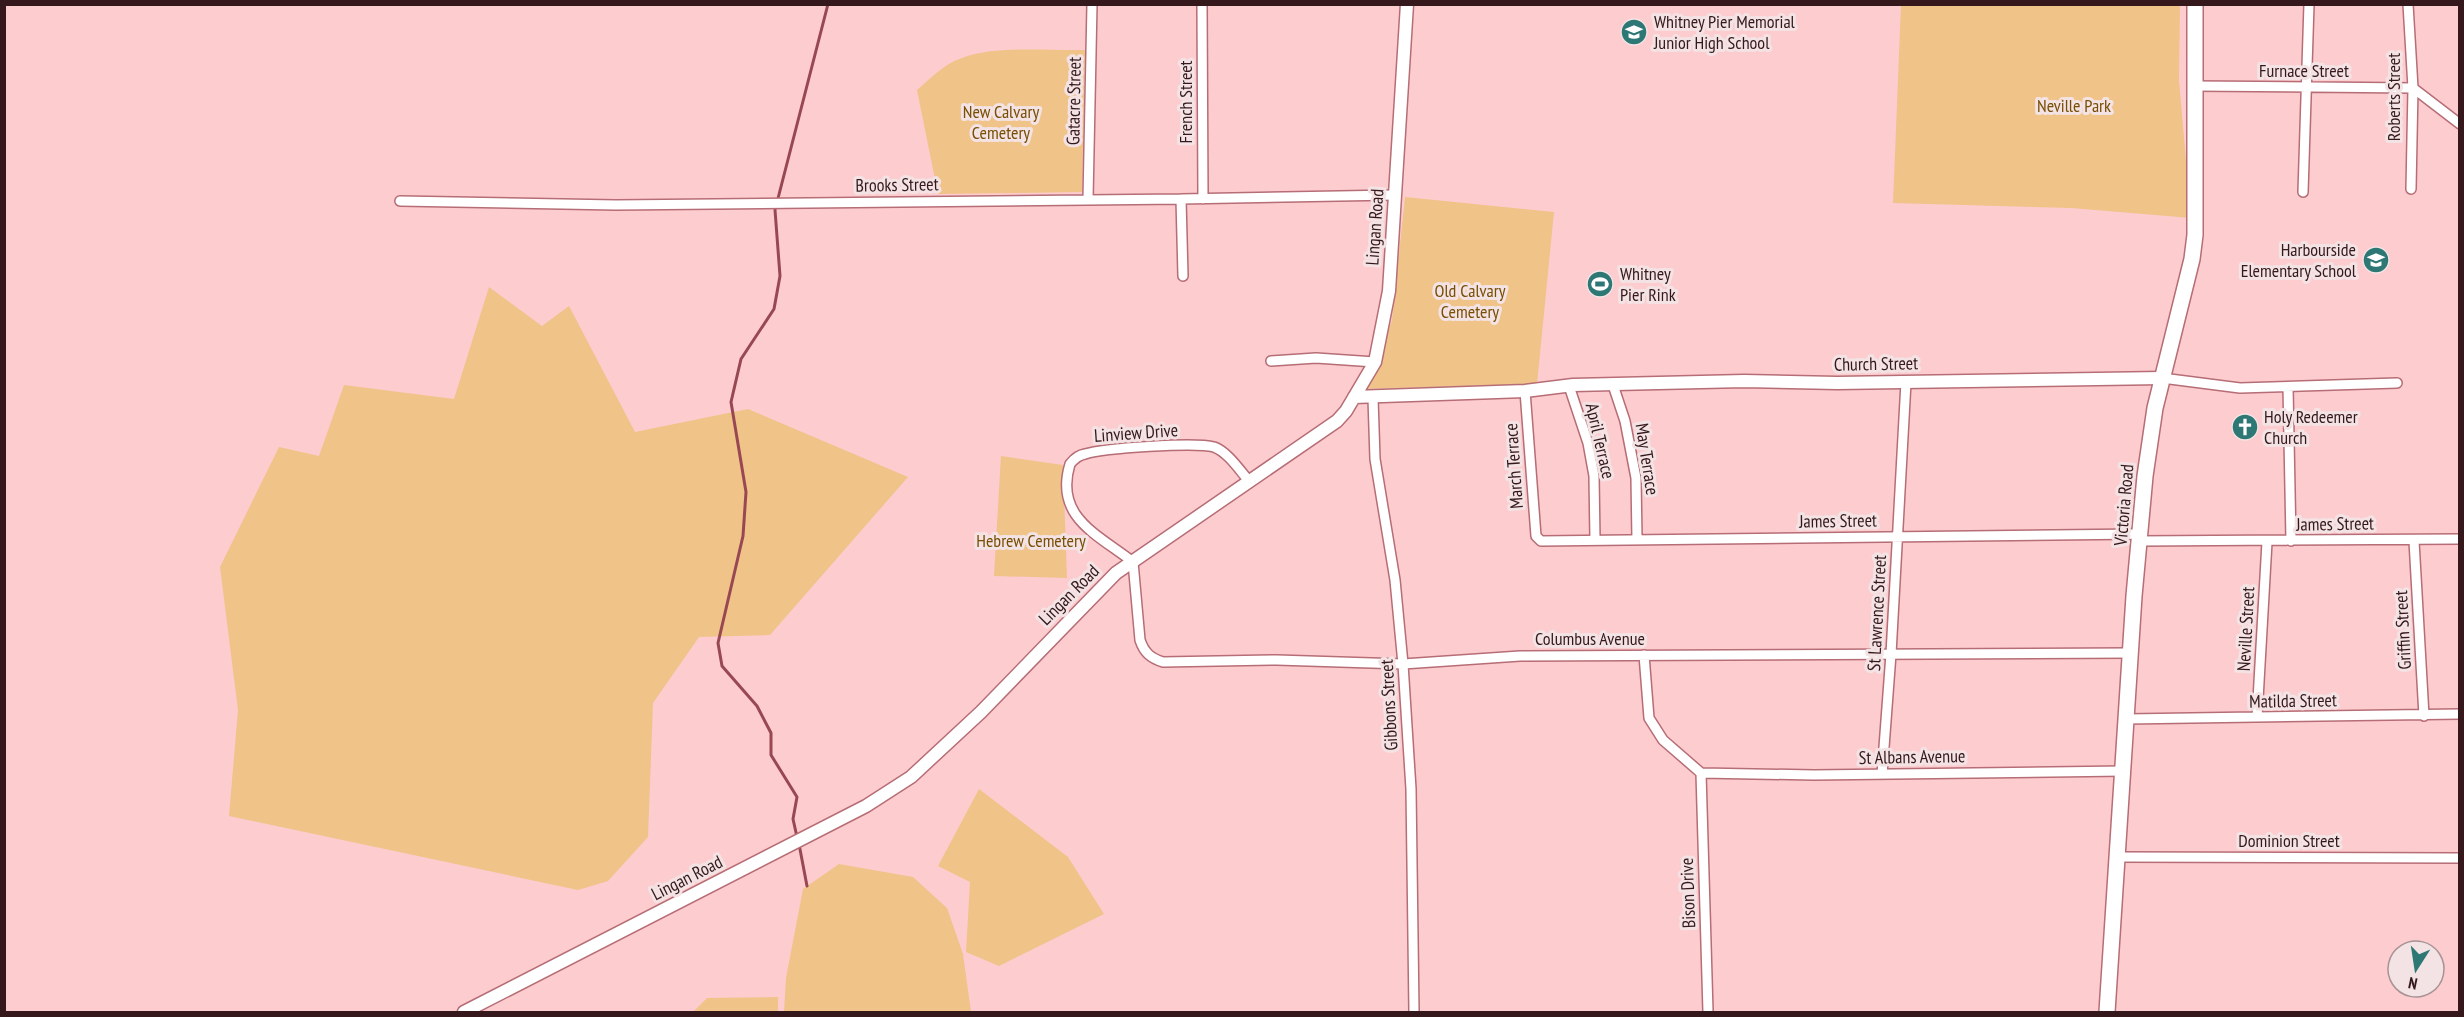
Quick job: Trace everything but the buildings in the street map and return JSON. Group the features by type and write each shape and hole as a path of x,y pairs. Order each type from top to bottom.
{"main road":[{"name":"Victoria Road","path":"2107,1012 2131,653 2149,452 2162,378 2192,259 2195,235 2195,4"}],"street":[{"name":"Gatacre Street","path":"1088,199 1092,4"},
{"name":"French Street","path":"1202,4 1203,199"},
{"name":"Lingan Road","path":"464,1012 892,791 919,770 991,702 1116,573 1337,420 1375,363 1389,291 1407,4"},
{"path":"2303,192 2309,4"},
{"name":"Roberts Street","path":"2408,4 2413,88 2411,189"},
{"name":"Furnace Street","path":"2194,86 2413,88"},
{"path":"2413,88 2460,124"},
{"name":"Brooks Street","path":"400,201 616,205 1088,199 1181,200 1394,195"},
{"path":"1181,200 1183,276"},
{"path":"1271,361 1316,358 1375,363"},
{"name":"Church Street","path":"1354,397 1525,391 1569,386 1744,381 1906,382 2162,378 2228,387 2397,383"},
{"name":"St Lawrence Street","path":"1882,774 1906,382"},
{"name":"May Terrace","path":"1613,385 1625,422 1636,478 1637,539"},
{"name":"April Terrace","path":"1569,386 1587,443 1594,476 1595,540"},
{"path":"2288,387 2291,541"},
{"name":"March Terrace","path":"1525,391 1538,538"},
{"name":"Gibbons Street","path":"1373,398 1375,459 1395,580 1403,664 1411,789 1414,1012"},
{"name":"Linview Drive","path":"1133,562 1081,522 1071,510 1067,496 1067,481 1070,464 1078,456 1111,450 1164,446 1211,447 1223,453 1250,482"},
{"name":"James Street","path":"1538,538 1544,541 1897,536 2140,538 2267,542 2460,539"},
{"name":"Griffin Street","path":"2414,541 2424,716"},
{"name":"Neville Street","path":"2257,717 2267,542"},
{"name":"Columbus Avenue","path":"1133,562 1140,640 1144,650 1155,660 1163,662 1277,660 1403,664 1520,656 2131,653"},
{"path":"1644,655 1649,718 1663,740 1701,772"},
{"name":"Matilda Street","path":"2127,719 2460,714"},
{"name":"St Albans Avenue","path":"1701,772 1882,774 2124,771"},
{"name":"Bison Drive","path":"1701,772 1708,1012"},
{"name":"Dominion Street","path":"2118,857 2460,858"}],"green space":[{"name":"Neville Park","path":"1901,5 2180,5 2179,80 2191,218 2071,208 1893,203"},
{"name":"New Calvary Cemetery","path":"1006,50 1085,50 1082,192 938,194 917,90 949,64 976,54"},
{"name":"Old Calvary Cemetery","path":"1405,197 1554,212 1537,384 1361,389 1378,361 1392,320"},
{"path":"489,287 542,326 569,306 635,432 748,409 908,477 770,635 699,637 653,703 648,837 608,881 578,890 229,816 238,710 220,567 279,447 319,456 344,385 454,399"},
{"name":"Hebrew Cemetery","path":"1001,456 1063,465 1067,578 994,576"},
{"path":"979,789 1068,857 1104,914 999,966 966,952 970,882 938,866"},
{"path":"839,864 913,877 947,908 963,954 971,1012 784,1012 786,978 803,889"},
{"path":"778,997 778,1012 693,1012 707,998"}],"waterway":[{"path":"797,837 793,819 797,797 771,755 771,733 757,706 722,666 718,643 743,536 746,492 731,402 741,359 774,309 780,276 775,210 828,4"},
{"path":"799,844 807,886"}],"place":[{"name":"Whitney Pier Memorial Junior High School","path":"1634,32"},
{"name":"Harbourside Elementary School","path":"2376,260"},
{"name":"Whitney Pier Rink","path":"1600,284"},
{"name":"Holy Redeemer Church","path":"2245,427"}]}
